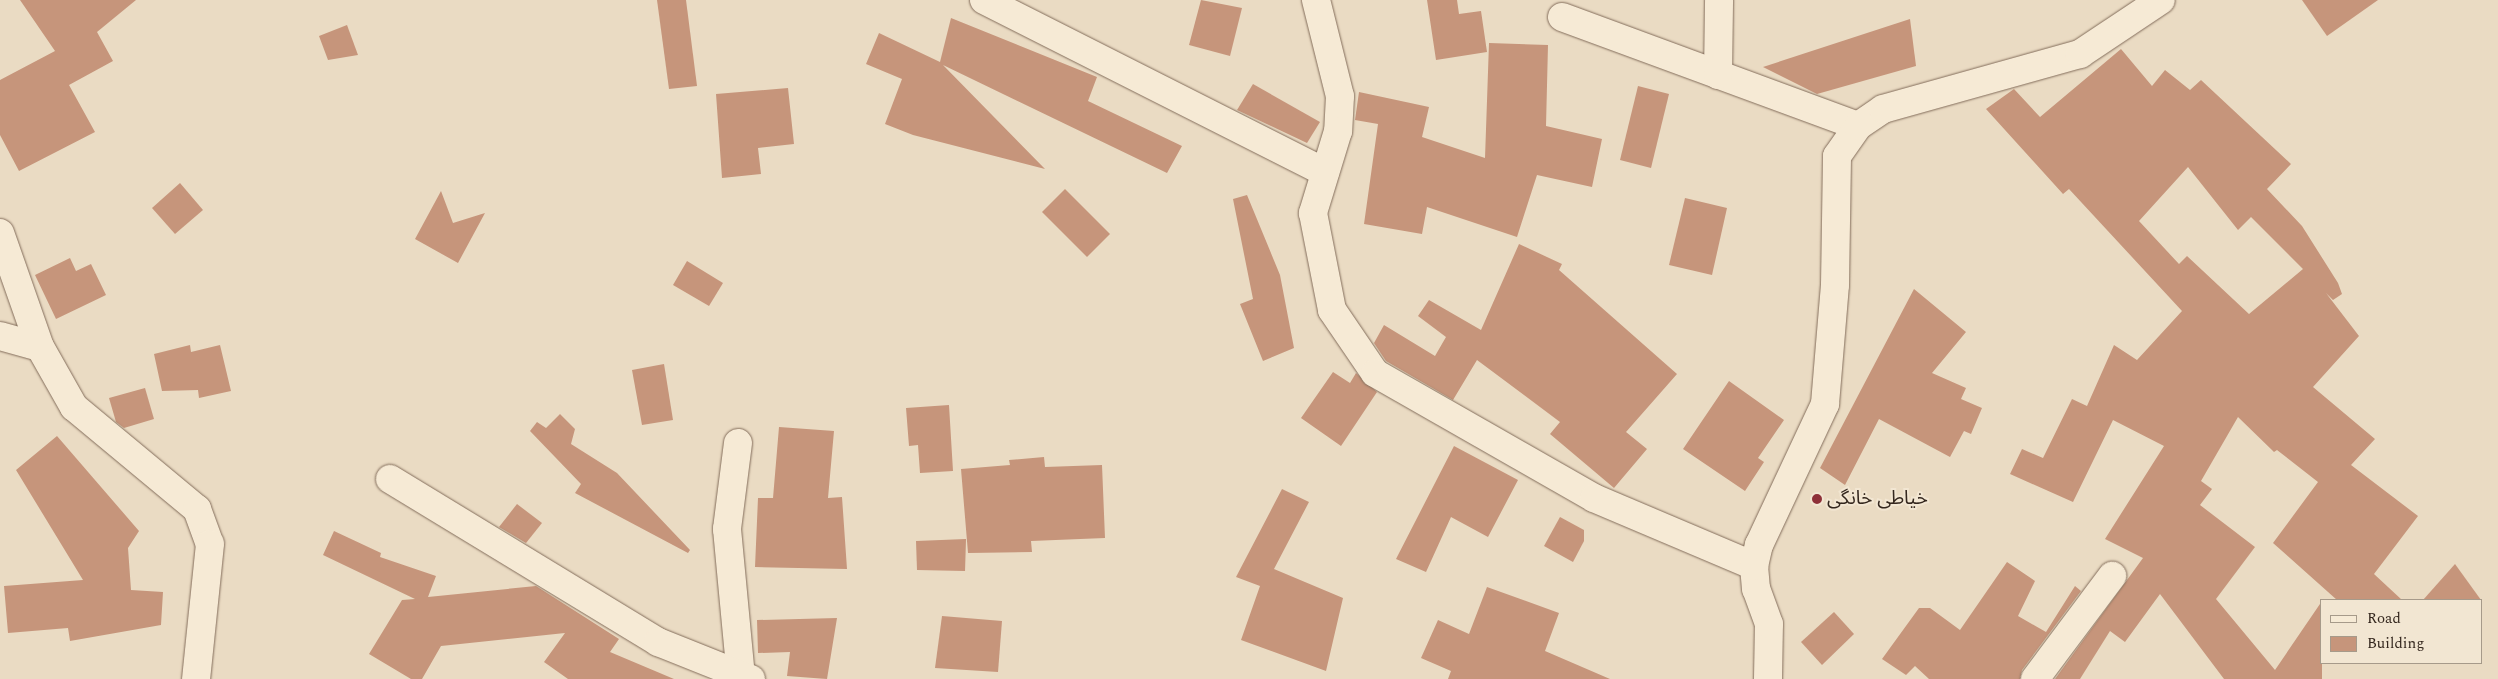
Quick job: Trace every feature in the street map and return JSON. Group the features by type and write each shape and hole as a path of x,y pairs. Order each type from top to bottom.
{"street":[{"path":"984,0 1326,172"},
{"path":"1316,0 1340,96 1338,131 1313,213 1332,310 1375,373 1594,498 1754,566"},
{"path":"1718,75 1719,0"},
{"path":"1768,679 1768,624 1756,589 1754,566 1759,545 1825,404 1834,285 1837,156 1858,126 1883,109 2080,54 2161,0"},
{"path":"1562,17 1858,126"},
{"path":"0,233 40,347 74,407 197,509 210,544 196,679"},
{"path":"0,336 40,347"},
{"path":"390,479 658,642 746,678 727,529 738,443"},
{"path":"2035,679 2112,576"}],"building":[{"path":"20,0 136,0 97,32 113,61 69,85 95,132 19,171 0,135 0,80 55,51"},
{"path":"657,0 686,0 697,86 669,89"},
{"path":"1201,0 1242,8 1230,56 1189,45"},
{"path":"1427,0 1457,0 1459,14 1481,11 1487,52 1436,60"},
{"path":"2302,0 2378,0 2327,36"},
{"path":"951,18 1097,77 1088,101 1182,146 1167,173 943,65 1045,169 913,135 885,124 902,79 866,64 879,33 940,62"},
{"path":"1910,19 1916,66 1817,94 1763,67"},
{"path":"347,25 358,55 328,60 319,36"},
{"path":"1489,43 1548,45 1546,126 1602,139 1592,187 1537,175 1517,237 1427,207 1422,234 1364,224 1378,124 1355,120 1359,92 1429,107 1422,137 1485,158"},
{"path":"2121,49 2152,86 2165,70 2190,90 2201,80 2291,164 2267,189 2302,226 2338,283 2342,294 2333,300 2326,293 2359,336 2313,387 2375,439 2351,465 2418,516 2374,574 2401,599 2336,599 2273,543 2318,482 2277,450 2274,452 2238,417 2201,481 2212,489 2200,505 2255,547 2216,599 2275,670 2320,604 2320,664 2322,664 2322,679 2224,679 2160,594 2125,642 2110,631 2080,679 2055,679 2143,558 2105,539 2164,446 2113,420 2073,502 2010,474 2022,449 2043,458 2072,399 2087,406 2114,345 2137,360 2182,311 2069,189 2063,194 1986,109 2014,89 2040,117","holes":["2188,167 2238,230 2251,217 2303,269 2249,314 2187,256 2179,264 2139,221"]},
{"path":"1253,84 1320,122 1307,143 1237,110"},
{"path":"1638,86 1669,94 1651,168 1620,160"},
{"path":"788,88 794,144 758,148 761,174 722,178 716,94"},
{"path":"180,183 203,210 175,234 152,208"},
{"path":"1065,189 1110,234 1087,257 1042,212"},
{"path":"441,191 453,223 485,213 458,263 415,239"},
{"path":"1247,195 1280,275 1294,348 1263,361 1240,304 1253,299 1233,199"},
{"path":"1685,198 1727,208 1712,275 1669,265"},
{"path":"1519,244 1562,264 1559,270 1677,374 1626,432 1647,449 1614,488 1550,434 1560,422 1477,360 1453,400 1386,361 1374,343 1384,325 1435,356 1446,337 1418,316 1429,300 1481,330"},
{"path":"70,258 76,271 91,264 106,295 56,319 35,275"},
{"path":"687,261 723,283 709,306 673,285"},
{"path":"1914,289 1966,332 1932,373 1966,388 1961,399 1982,408 1971,434 1964,431 1950,457 1879,419 1845,485 1820,468"},
{"path":"190,345 191,352 220,345 231,391 199,398 198,390 162,391 154,354"},
{"path":"664,364 673,420 642,425 632,370"},
{"path":"1333,372 1350,383 1356,373 1377,392 1341,446 1301,418"},
{"path":"1729,381 1784,420 1758,458 1764,462 1745,491 1683,449"},
{"path":"145,388 154,419 124,428 116,422 109,398"},
{"path":"949,405 953,471 920,473 918,445 909,446 906,408"},
{"path":"560,414 575,429 571,444 617,473 690,550 688,553 575,493 581,484 530,431 537,422 546,428"},
{"path":"779,427 834,431 828,498 842,497 847,569 755,567 758,498 773,498"},
{"path":"57,436 139,531 128,548 131,590 163,592 161,625 70,641 68,628 8,633 4,586 83,580 16,470"},
{"path":"1454,446 1518,480 1488,537 1451,517 1426,572 1396,559"},
{"path":"1044,457 1045,467 1102,465 1105,538 1031,541 1032,552 968,553 961,469 1010,465 1009,460"},
{"path":"1282,489 1309,502 1274,569 1343,598 1326,671 1241,640 1260,586 1236,577"},
{"path":"517,504 542,523 526,543 499,527"},
{"path":"1560,517 1584,530 1584,541 1573,562 1544,546"},
{"path":"334,531 381,553 380,557 436,576 428,597 536,586 619,639 610,652 674,679 568,679 544,662 565,633 441,646 422,679 411,679 369,654 402,600 415,599 323,555"},
{"path":"966,539 965,571 917,570 916,541"},
{"path":"2007,562 2035,581 2018,616 2046,632 2075,586 2081,591 2022,670 2020,679 1929,679 1915,666 1906,675 1882,659 1919,608 1930,608 1960,630"},
{"path":"2455,564 2480,599 2424,599"},
{"path":"1487,587 1559,613 1545,651 1610,679 1448,679 1451,671 1421,658 1438,620 1469,634"},
{"path":"1834,612 1854,634 1822,665 1801,642"},
{"path":"942,616 1002,621 998,672 935,668"},
{"path":"837,618 827,679 787,676 790,652 758,653 757,620"}],"place":[{"name":"خیاطی خانگی","path":"1817,499"}]}
